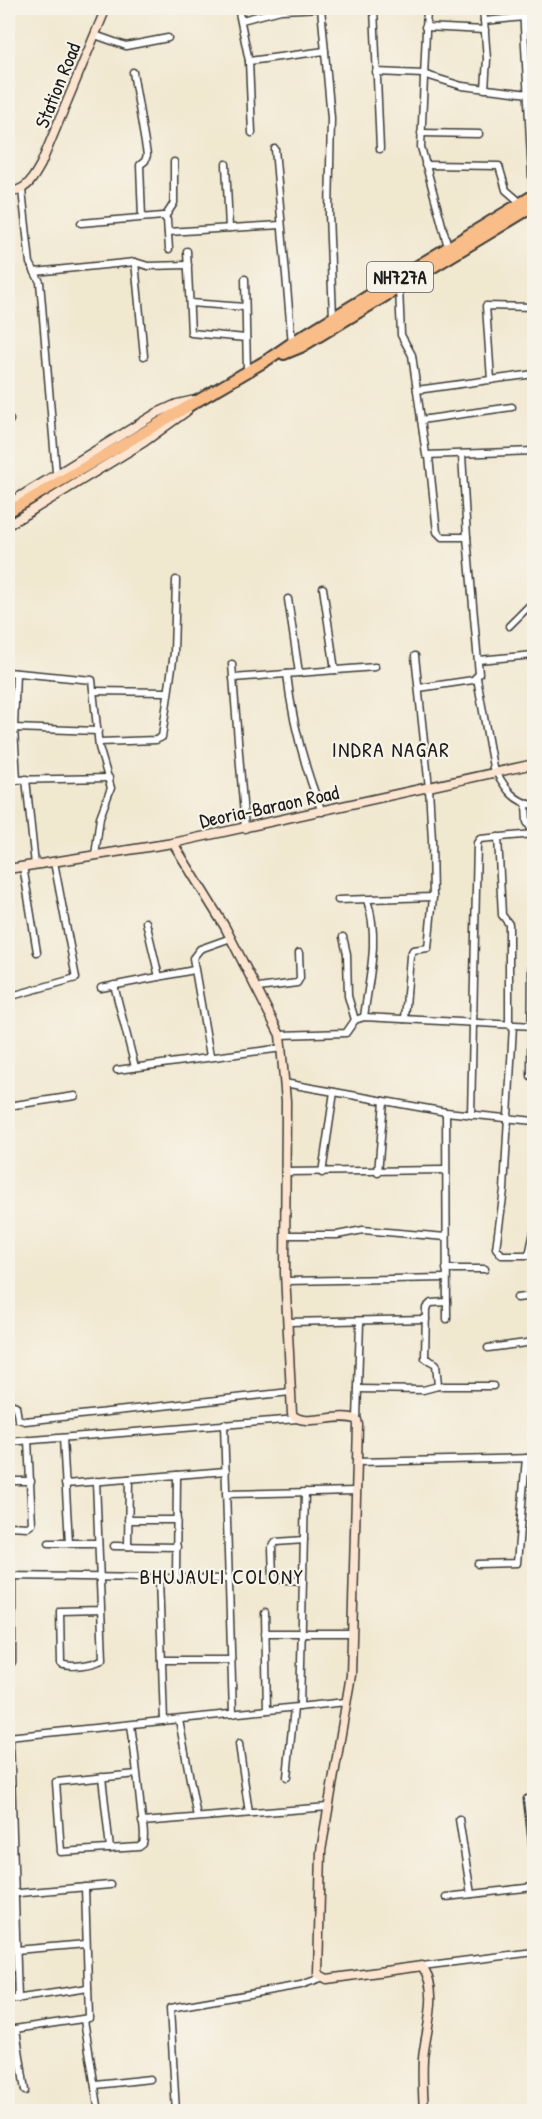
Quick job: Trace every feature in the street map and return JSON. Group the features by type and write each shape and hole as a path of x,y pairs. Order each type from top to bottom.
{"highway":[{"name":"NH727A","path":"293,346 333,318 448,247 521,203 534,199"},
{"name":"NH727A","path":"8,512 140,432 399,288 534,199"}],"street":[{"name":"Station Road","path":"22,190 29,185 41,164 106,8"},
{"path":"238,8 249,61 252,133"},
{"path":"242,20 281,10 322,8 331,118 329,214 333,318"},
{"path":"374,8 380,149"},
{"path":"427,8 421,134 425,165 448,247"},
{"path":"483,8 485,89"},
{"path":"523,8 531,90 534,199"},
{"path":"484,21 524,17"},
{"path":"425,27 485,30"},
{"path":"95,36 126,46 168,39"},
{"path":"249,61 325,51"},
{"path":"133,72 147,155 145,161 140,165 142,217"},
{"path":"376,72 423,74 462,86 485,89 531,90"},
{"path":"421,134 479,134"},
{"path":"275,149 293,346"},
{"path":"169,249 165,217 174,203 174,162"},
{"path":"226,164 229,228"},
{"path":"425,165 500,166 508,193 521,203"},
{"path":"8,192 22,190 30,263 40,282 56,472"},
{"path":"81,223 165,217"},
{"path":"168,232 282,225"},
{"path":"187,251 192,334 246,338"},
{"path":"35,272 135,262 148,266 188,265"},
{"path":"135,262 144,356"},
{"path":"245,279 247,372"},
{"path":"399,288 401,335 412,355 425,453 429,457 437,532 442,537 466,537"},
{"path":"190,303 245,307"},
{"path":"491,380 486,306 534,307"},
{"path":"417,390 534,374"},
{"path":"8,504 56,472 157,413 177,404 197,400"},
{"path":"8,525 144,442 186,412 197,400"},
{"path":"421,420 512,408"},
{"path":"429,457 534,451"},
{"path":"462,455 466,537 478,660 477,678 495,773 512,796 525,804 534,805"},
{"path":"99,742 158,740 162,733 166,692 174,653 176,580"},
{"path":"323,588 335,670"},
{"path":"288,599 299,673"},
{"path":"509,626 534,601"},
{"path":"478,660 534,655"},
{"path":"405,1019 410,956 413,950 428,948 433,897 429,788 415,656"},
{"path":"232,664 245,829"},
{"path":"233,678 375,667"},
{"path":"8,672 90,678 94,692 99,742 109,778 111,795 100,817 95,856"},
{"path":"16,673 14,728 17,780"},
{"path":"287,674 292,718 301,756 322,812"},
{"path":"418,688 477,678"},
{"path":"94,692 166,692"},
{"path":"14,728 98,731"},
{"name":"Deoria-Baraon Road","path":"8,869 173,843 245,829 534,764"},
{"path":"8,780 109,778"},
{"path":"27,780 35,865"},
{"path":"471,1115 477,843 480,839 534,834 527,822 525,804"},
{"path":"498,837 502,915 509,924 511,1024 509,1119 496,1248 502,1255 532,1255 534,1232"},
{"path":"173,843 231,938 280,1035 284,1083 285,1235 290,1392 292,1414 297,1419"},
{"path":"8,997 73,980 77,975 54,862"},
{"path":"23,866 37,952"},
{"path":"338,900 433,897"},
{"path":"364,1017 374,940 372,915 367,900"},
{"path":"146,922 159,977"},
{"path":"343,937 347,954 348,996 355,1020"},
{"path":"210,1056 193,958 196,952 231,938"},
{"path":"258,988 297,983 300,978 299,953"},
{"path":"531,1076 534,1026 532,964"},
{"path":"100,988 194,970"},
{"path":"114,985 135,1067"},
{"path":"280,1035 346,1033 355,1020 364,1017 534,1026"},
{"path":"117,1070 282,1048"},
{"path":"284,1083 446,1112 534,1121"},
{"path":"322,1173 334,1092"},
{"path":"8,1106 27,1105 75,1096"},
{"path":"378,1173 384,1101"},
{"path":"446,1112 447,1319"},
{"path":"285,1172 378,1173 445,1170"},
{"path":"285,1235 337,1235 363,1230 446,1237"},
{"path":"446,1269 485,1269"},
{"path":"286,1281 446,1278"},
{"path":"518,1298 534,1296"},
{"path":"438,1386 436,1364 425,1358 426,1319 428,1304 447,1302"},
{"path":"288,1322 426,1319"},
{"path":"321,1978 317,1969 321,1851 351,1675 360,1322"},
{"path":"488,1348 534,1342"},
{"path":"358,1389 423,1390 438,1386 493,1386"},
{"path":"8,1403 16,1406 18,1419 25,1421 290,1392"},
{"path":"8,1442 297,1419 349,1417 357,1420"},
{"path":"224,1424 233,1714"},
{"path":"63,1438 69,1543"},
{"path":"8,1526 28,1527 32,1524 28,1440"},
{"path":"478,1564 517,1563 526,1458"},
{"path":"357,1462 534,1458"},
{"path":"65,1484 226,1471"},
{"path":"176,1578 177,1475"},
{"path":"128,1546 129,1479"},
{"path":"8,1481 31,1481"},
{"path":"96,1481 103,1659 98,1662 66,1666 61,1664 60,1611 101,1611"},
{"path":"226,1494 356,1491"},
{"path":"287,1777 297,1707 305,1492"},
{"path":"128,1520 177,1520"},
{"path":"303,1581 273,1580 272,1547 276,1542 304,1540"},
{"path":"49,1543 98,1544"},
{"path":"114,1546 177,1546"},
{"path":"8,1668 12,1662 10,1576 228,1579"},
{"path":"159,1578 164,1721"},
{"path":"265,1613 267,1710"},
{"path":"265,1633 352,1633"},
{"path":"162,1660 231,1660"},
{"path":"18,1998 11,1893 9,1737 346,1702"},
{"path":"180,1719 197,1817"},
{"path":"131,1725 137,1774 142,1822 145,1841 141,1846 61,1852 56,1782 137,1774"},
{"path":"239,1744 249,1813"},
{"path":"102,1777 110,1849"},
{"path":"527,1799 534,1859"},
{"path":"142,1822 328,1807"},
{"path":"459,1819 471,1894"},
{"path":"11,1893 110,1885"},
{"path":"8,2030 89,2018 85,1887"},
{"path":"446,1897 534,1887"},
{"path":"16,1950 86,1944"},
{"path":"176,2112 170,2008 301,1985 321,1978 534,1952"},
{"path":"422,1966 428,1979 430,2016 423,2058 424,2112"},
{"path":"8,2000 88,1988"},
{"path":"84,2020 99,2112"},
{"path":"16,2029 25,2091"},
{"path":"96,2085 150,2079"}],"district":[{"name":"INDRA NAGAR","path":"391,749"},
{"name":"BHUJAULI COLONY","path":"222,1576"}]}
